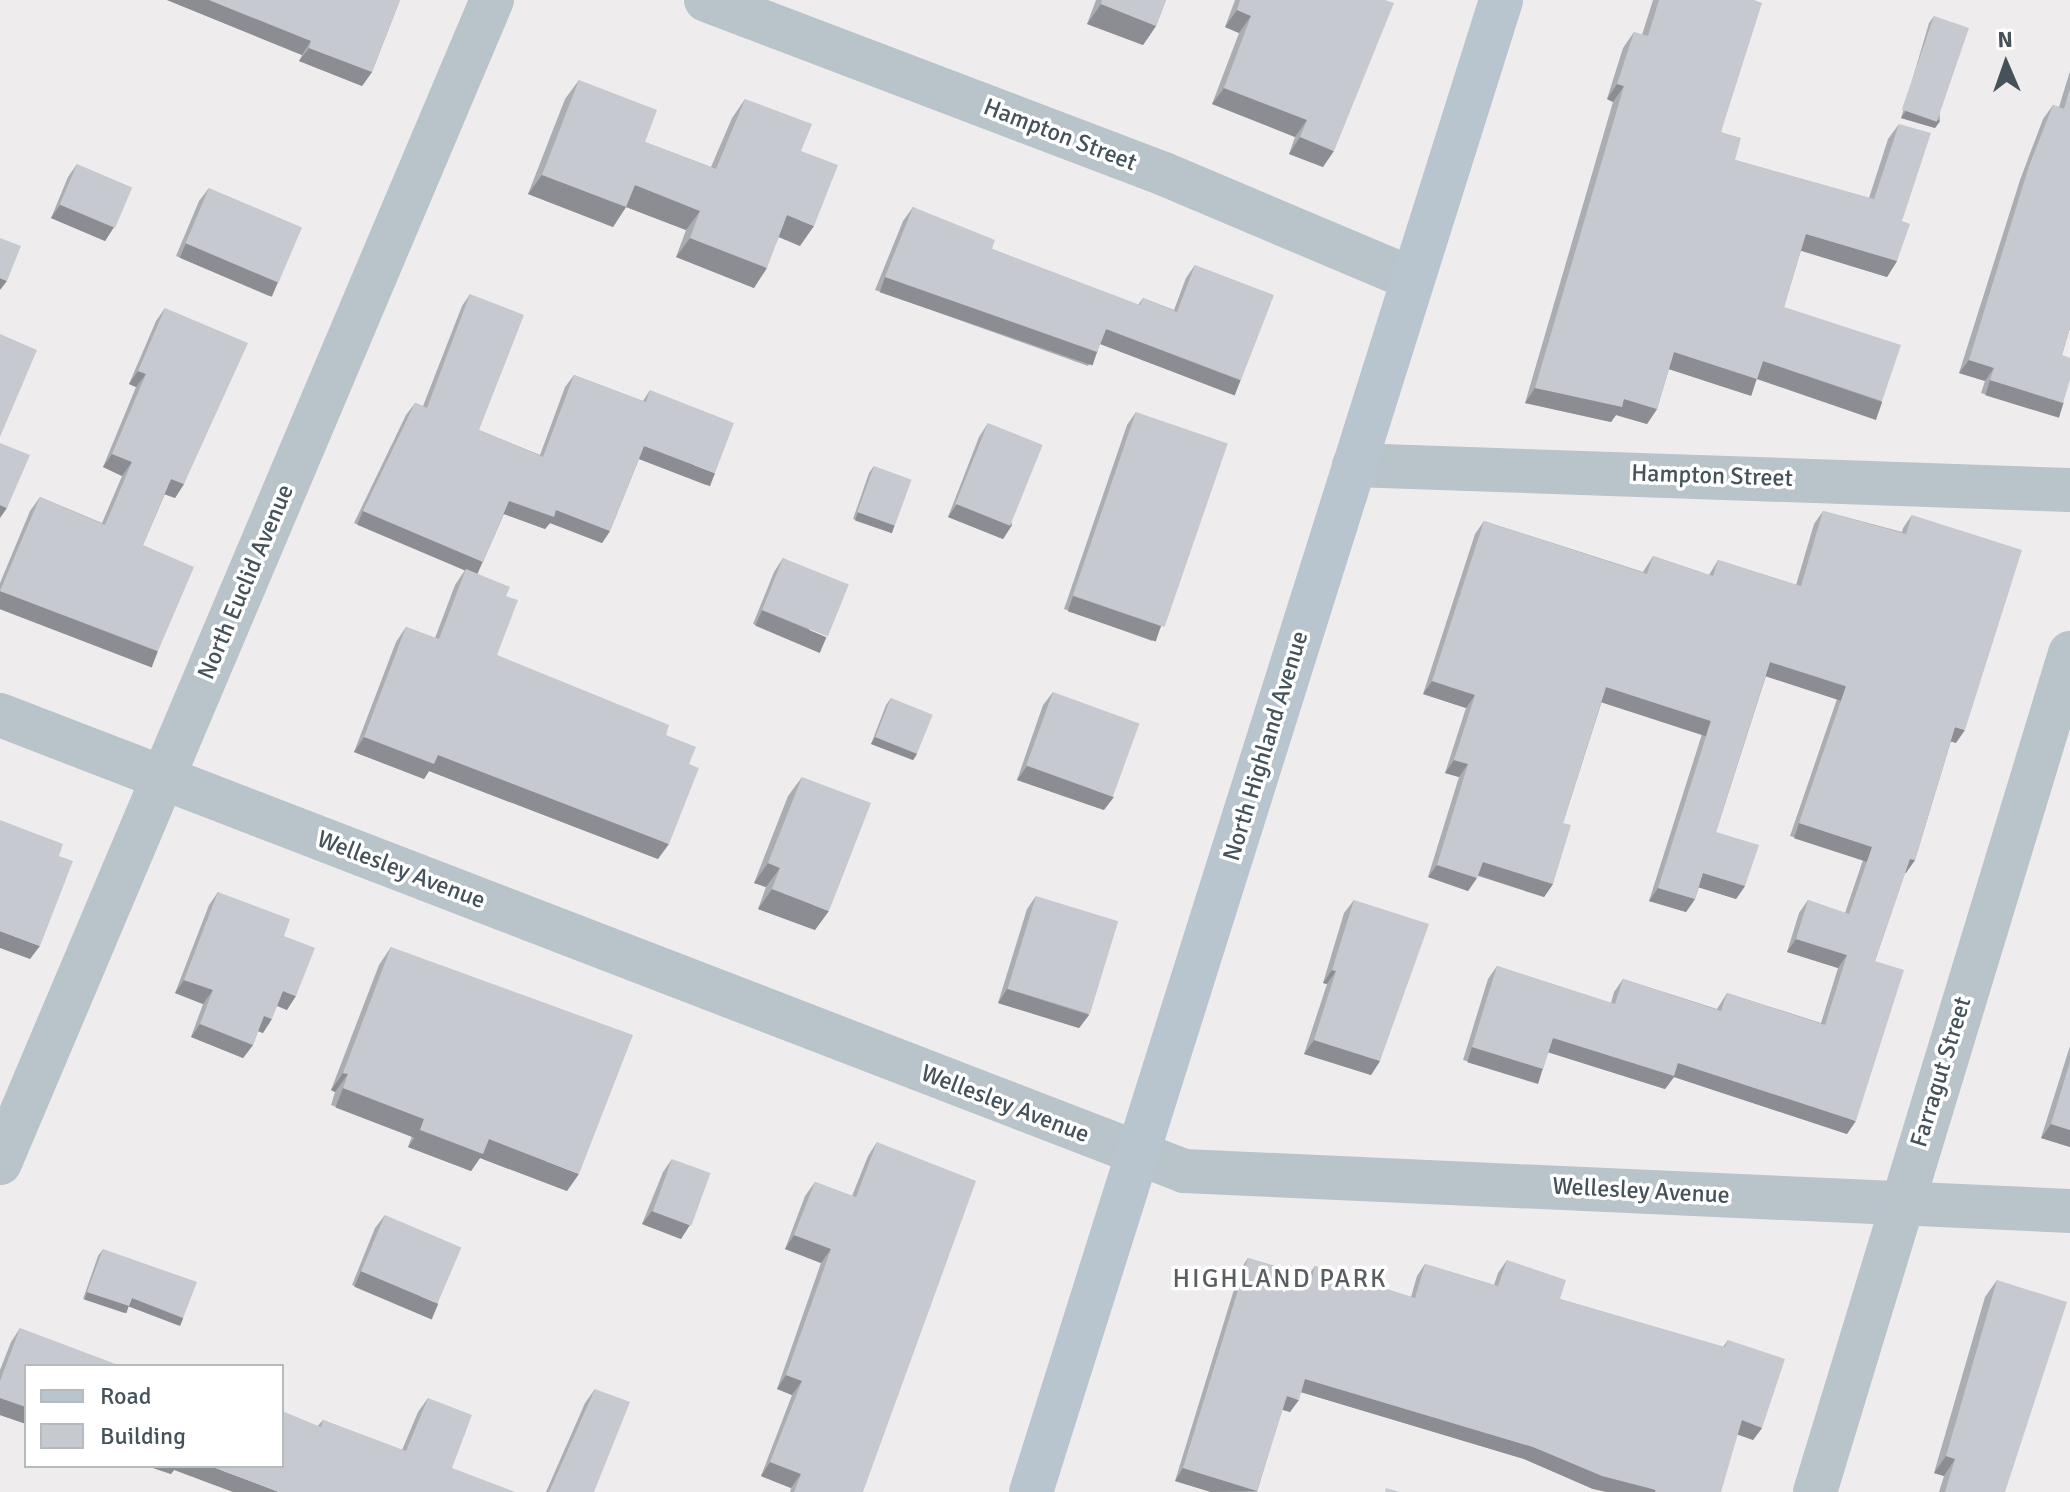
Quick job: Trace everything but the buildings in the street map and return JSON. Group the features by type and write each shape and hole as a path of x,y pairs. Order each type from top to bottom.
{"main road":[{"name":"North Highland Avenue","path":"1031,1492 1501,0"}],"street":[{"name":"North Euclid Avenue","path":"0,1163 492,0"},
{"name":"Hampton Street","path":"706,0 1164,174 1412,279"},
{"name":"Hampton Street","path":"1354,465 2070,490"},
{"name":"Farragut Street","path":"1815,1492 2070,653"},
{"name":"Wellesley Avenue","path":"0,715 1184,1171 2070,1211"}],"district":[{"name":"HIGHLAND PARK","path":"1280,1280"}]}
